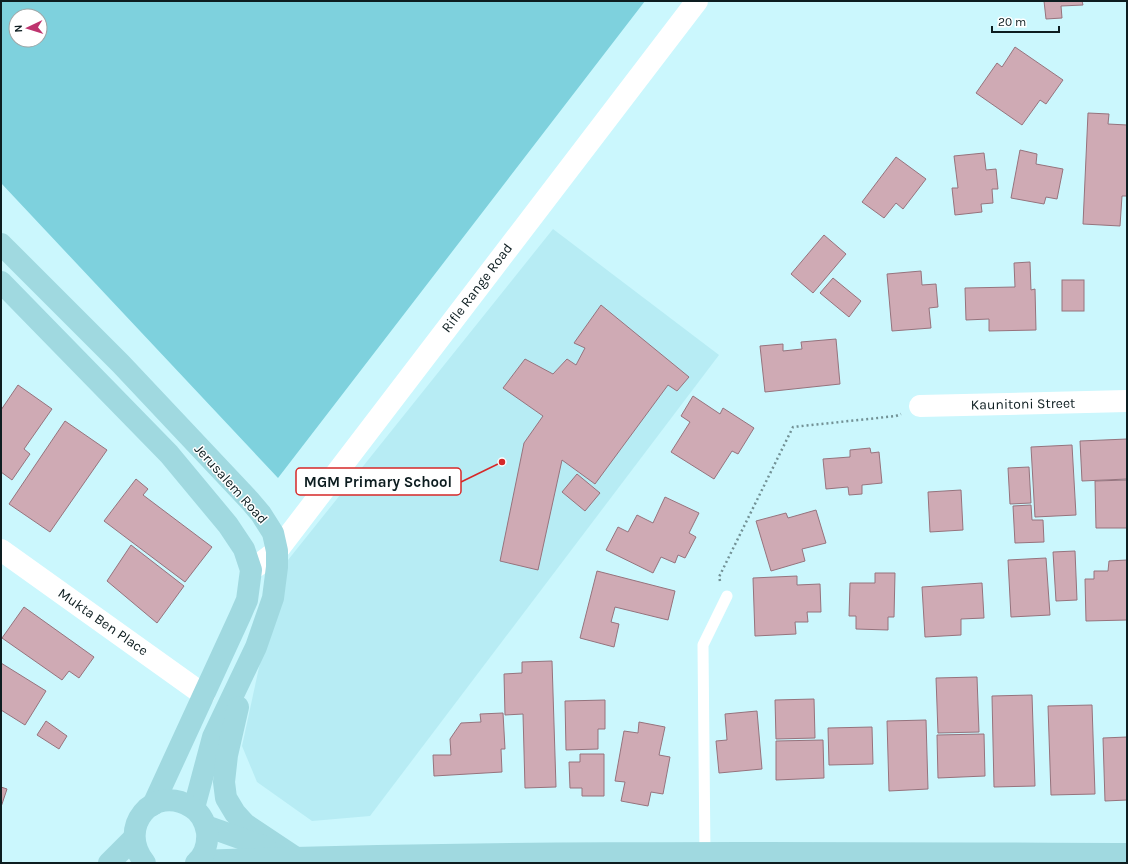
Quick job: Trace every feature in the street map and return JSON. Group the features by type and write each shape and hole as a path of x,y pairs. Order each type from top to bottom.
{"main road":[{"name":"Jerusalem Road","path":"1,244 120,364 250,501 261,514 273,533 277,551 277,567 273,598 256,647 213,737 194,808"},
{"name":"Jerusalem Road","path":"1,282 174,460 228,525 244,549 251,570 247,600 231,638 153,805"},
{"path":"256,647 234,724 227,755 224,782 226,798 244,824 296,858"},
{"path":"145,863 139,856 134,838 136,825 139,818 147,808 160,802 174,800 194,808 199,813 206,826 206,848 197,862"},
{"path":"206,826 296,858"},
{"path":"109,863 134,838"},
{"path":"197,862 296,858 705,858 1127,854"}],"street":[{"name":"Rifle Range Road","path":"251,570 277,551 697,1"},
{"name":"Kaunitoni Street","path":"920,406 1127,402"},
{"name":"Mukta Ben Place","path":"1,550 204,695"}],"lane":[{"path":"705,858 703,645 727,596"}],"path":[{"path":"727,596 718,577 793,427 896,416 920,406"}],"shaded area":[{"path":"1,1 645,1 278,478 1,183"},
{"path":"553,229 719,355 370,816 312,821 257,782 242,746 280,570"}],"building":[{"path":"1044,1 1082,1 1083,5 1061,6 1062,18 1046,19"},
{"path":"1015,47 1063,80 1046,104 1040,100 1022,125 976,93 997,63 1002,67"},
{"path":"1088,113 1109,114 1108,124 1127,125 1127,196 1122,196 1120,226 1083,224"},
{"path":"1020,150 1037,154 1036,164 1063,169 1057,199 1046,197 1044,204 1011,198"},
{"path":"984,153 986,170 996,169 998,189 992,189 993,203 981,204 982,212 955,215 952,188 958,188 954,156"},
{"path":"896,157 926,179 903,209 896,203 884,218 862,202"},
{"path":"824,235 846,254 813,293 791,274"},
{"path":"1030,262 1031,290 1035,289 1036,330 989,331 989,319 966,320 965,288 1015,287 1014,263"},
{"path":"921,271 922,285 936,284 938,307 929,308 931,328 892,331 887,274"},
{"path":"833,278 861,301 849,317 820,293"},
{"path":"1062,280 1084,280 1084,311 1062,311"},
{"path":"601,305 689,377 677,391 668,385 595,484 562,460 538,570 500,561 524,443 543,416 503,388 525,359 553,374 567,359 576,365 585,348 574,343"},
{"path":"836,339 840,384 765,392 760,346 783,344 783,351 802,349 801,342"},
{"path":"18,385 52,409 24,449 30,454 12,480 1,472 1,410"},
{"path":"693,396 720,414 723,408 754,428 738,454 732,451 714,479 671,452 690,422 681,416"},
{"path":"65,421 107,450 50,532 9,504"},
{"path":"1127,439 1127,479 1082,481 1080,441"},
{"path":"1072,445 1076,515 1035,517 1031,447"},
{"path":"870,448 871,453 879,452 882,483 862,485 862,494 849,495 848,487 826,489 823,459 850,457 850,450"},
{"path":"1029,467 1031,503 1010,504 1008,468"},
{"path":"577,474 600,493 585,511 562,492"},
{"path":"136,479 148,489 143,495 212,547 185,582 104,521"},
{"path":"1127,480 1127,528 1096,528 1095,481"},
{"path":"961,490 963,530 930,532 928,492"},
{"path":"665,497 699,513 689,533 696,537 685,558 678,555 675,563 661,557 653,573 606,550 618,527 628,532 637,515 653,523"},
{"path":"1031,505 1032,520 1043,520 1044,542 1015,543 1013,506"},
{"path":"816,510 826,543 802,549 805,561 771,571 756,521 786,513 788,518"},
{"path":"131,545 184,586 157,623 107,581"},
{"path":"1075,551 1077,600 1056,601 1053,552"},
{"path":"1046,558 1050,615 1011,617 1008,560"},
{"path":"1127,560 1127,620 1086,621 1085,579 1094,579 1094,571 1108,571 1109,561"},
{"path":"597,571 675,591 668,620 615,607 611,622 619,624 614,647 580,638"},
{"path":"875,573 895,573 894,617 888,617 888,630 856,629 856,616 849,616 850,583 875,583"},
{"path":"797,576 797,585 820,584 821,612 807,612 808,622 795,622 796,634 755,636 753,578"},
{"path":"982,583 984,618 961,619 961,635 925,637 922,587"},
{"path":"24,607 94,657 79,678 69,671 62,680 2,638"},
{"path":"552,661 556,787 525,788 523,714 505,715 504,674 522,673 522,662"},
{"path":"1,663 46,691 25,725 1,710"},
{"path":"977,677 979,732 938,733 936,678"},
{"path":"1032,695 1035,786 994,787 992,696"},
{"path":"814,699 815,738 776,739 775,700"},
{"path":"605,700 605,729 598,729 598,749 566,750 565,701"},
{"path":"1092,705 1095,794 1051,795 1048,706"},
{"path":"757,711 762,769 719,773 716,741 727,740 725,714"},
{"path":"503,713 505,749 501,749 502,772 434,776 433,755 451,755 450,739 461,723 481,722 480,714"},
{"path":"926,720 928,789 889,791 887,721"},
{"path":"46,721 67,736 59,749 37,735"},
{"path":"639,722 665,727 659,755 670,757 663,794 651,792 648,806 621,801 625,782 615,781 624,731 638,733"},
{"path":"872,727 873,764 829,765 828,728"},
{"path":"984,734 985,776 938,778 937,735"},
{"path":"1127,737 1127,800 1105,801 1103,738"},
{"path":"823,740 824,778 776,780 776,741"},
{"path":"580,754 604,754 604,796 582,796 582,788 570,788 569,762 580,762"},
{"path":"1,787 7,789 1,807"}],"place":[{"name":"MGM Primary School","path":"502,462"}]}
